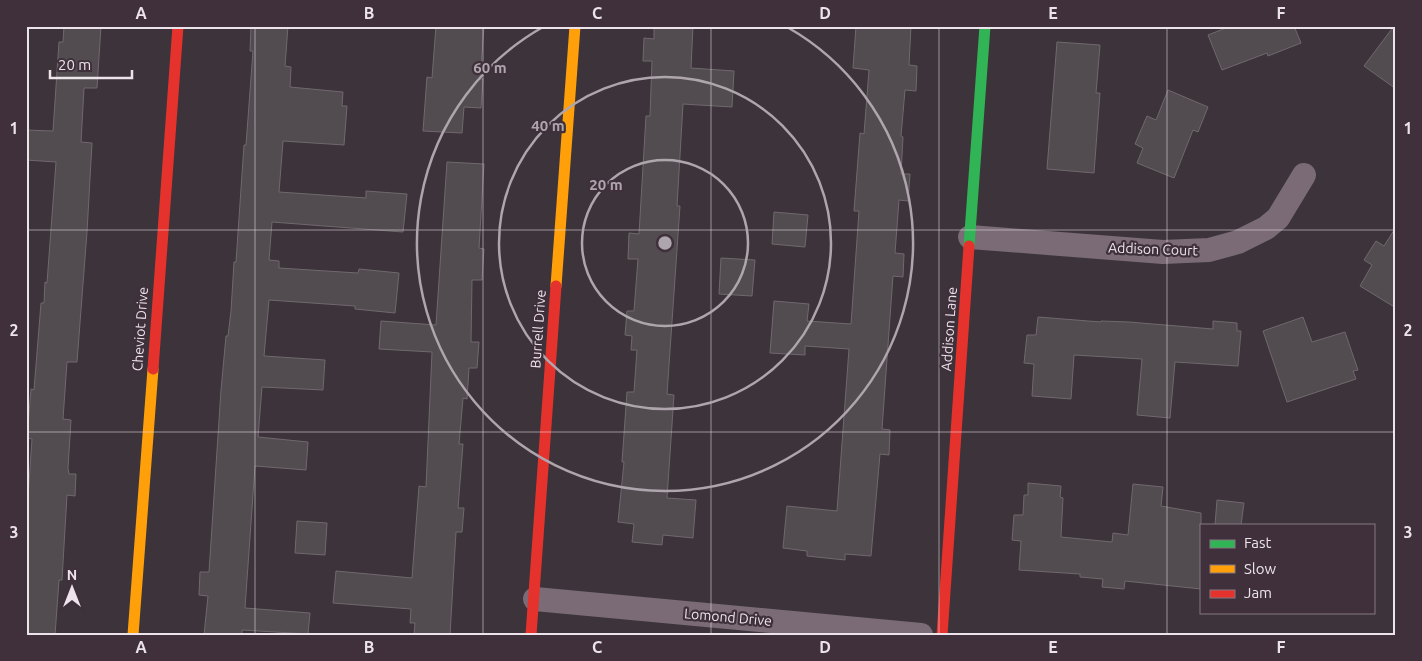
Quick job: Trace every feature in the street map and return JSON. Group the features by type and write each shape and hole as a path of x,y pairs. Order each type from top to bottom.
{"street":[{"name":"Cheviot Drive","path":"133,635 178,26"},
{"name":"Burrell Drive","path":"532,635 538,528 575,26"},
{"name":"Addison Lane","path":"942,635 986,26"},
{"name":"Addison Court","path":"970,237 1163,252 1209,250 1238,242 1266,228 1278,218 1304,175"},
{"name":"Lomond Drive","path":"535,599 921,635"}],"building":[{"path":"64,26 101,26 97,88 84,88 81,142 92,143 87,232 77,362 67,362 63,419 71,420 68,468 69,474 76,474 75,496 67,495 62,580 59,580 55,635 26,635 26,527 32,439 27,438 31,389 34,390 41,303 44,303 45,282 47,283 56,162 26,160 26,130 53,131 59,42 63,42"},
{"path":"251,26 288,26 285,66 291,67 290,87 343,92 342,106 347,106 344,145 283,141 279,192 366,198 366,191 407,194 403,232 272,222 269,260 279,261 279,268 358,273 359,269 399,273 395,313 355,309 355,306 269,300 264,356 325,360 323,390 262,387 258,437 308,442 306,470 255,466 245,608 310,613 308,634 242,630 242,635 204,635 208,596 199,595 200,572 209,572 221,390 226,336 228,336 231,311 234,262 236,262 244,145 246,145 253,51 250,51"},
{"path":"436,26 484,26 480,79 483,79 481,108 464,107 462,133 423,131 427,77 432,78"},
{"path":"654,26 693,26 691,68 734,71 732,107 683,104 677,206 680,206 667,394 674,395 667,498 696,500 693,538 663,535 662,545 632,542 634,524 618,522 624,462 622,462 627,392 634,392 637,350 631,350 632,336 625,335 627,311 634,311 638,259 628,259 629,233 639,234 646,116 650,116 652,61 643,61 644,38 654,39"},
{"path":"856,26 911,26 909,65 917,66 916,91 905,90 901,136 903,137 901,174 910,174 908,201 899,200 895,253 904,254 903,277 893,276 882,429 890,430 889,455 880,454 871,556 845,554 845,560 807,556 807,551 783,548 787,506 837,511 849,349 805,346 805,355 770,353 774,301 809,304 807,321 851,324 859,211 854,211 860,133 864,134 869,70 853,68"},
{"path":"1231,26 1294,26 1301,43 1268,56 1267,53 1222,70 1208,35"},
{"path":"1394,26 1396,26 1396,89 1364,66"},
{"path":"1057,42 1100,45 1096,93 1100,93 1094,173 1047,169"},
{"path":"1168,90 1208,107 1198,132 1193,130 1174,178 1137,163 1143,148 1135,144 1147,116 1156,120"},
{"path":"447,162 484,164 479,248 484,249 482,280 472,280 471,342 479,342 477,368 469,368 467,399 463,398 459,444 463,444 458,508 464,508 462,532 456,532 450,635 414,635 415,623 410,623 411,609 333,603 336,571 412,578 419,486 426,487 432,352 379,349 381,321 436,325"},
{"path":"774,212 808,215 805,247 772,244"},
{"path":"1396,227 1396,308 1360,286 1372,265 1364,260 1376,241 1384,246"},
{"path":"721,258 755,260 752,296 719,294"},
{"path":"1038,317 1213,329 1213,321 1237,323 1237,331 1241,331 1238,366 1175,362 1170,418 1137,415 1142,359 1074,355 1071,399 1032,396 1034,364 1024,363 1027,335 1036,335"},
{"path":"1303,317 1312,342 1345,332 1358,370 1353,371 1356,379 1287,402 1263,331"},
{"path":"1028,483 1061,486 1060,497 1063,498 1061,537 1112,542 1113,533 1128,535 1133,484 1163,487 1161,506 1201,513 1200,589 1125,581 1124,589 1102,587 1103,579 1080,577 1080,574 1019,570 1021,541 1012,540 1014,515 1023,515 1024,495 1028,495"},
{"path":"1217,500 1244,503 1241,524 1215,524"},
{"path":"297,521 327,523 325,555 295,553"}],"traffic: fast":[{"path":"969,246 985,26"}],"traffic: slow":[{"path":"556,286 575,26"},
{"path":"133,635 153,369"}],"traffic: jam":[{"path":"153,369 178,26"},
{"path":"942,635 969,246"},
{"path":"531,635 556,286"}]}
